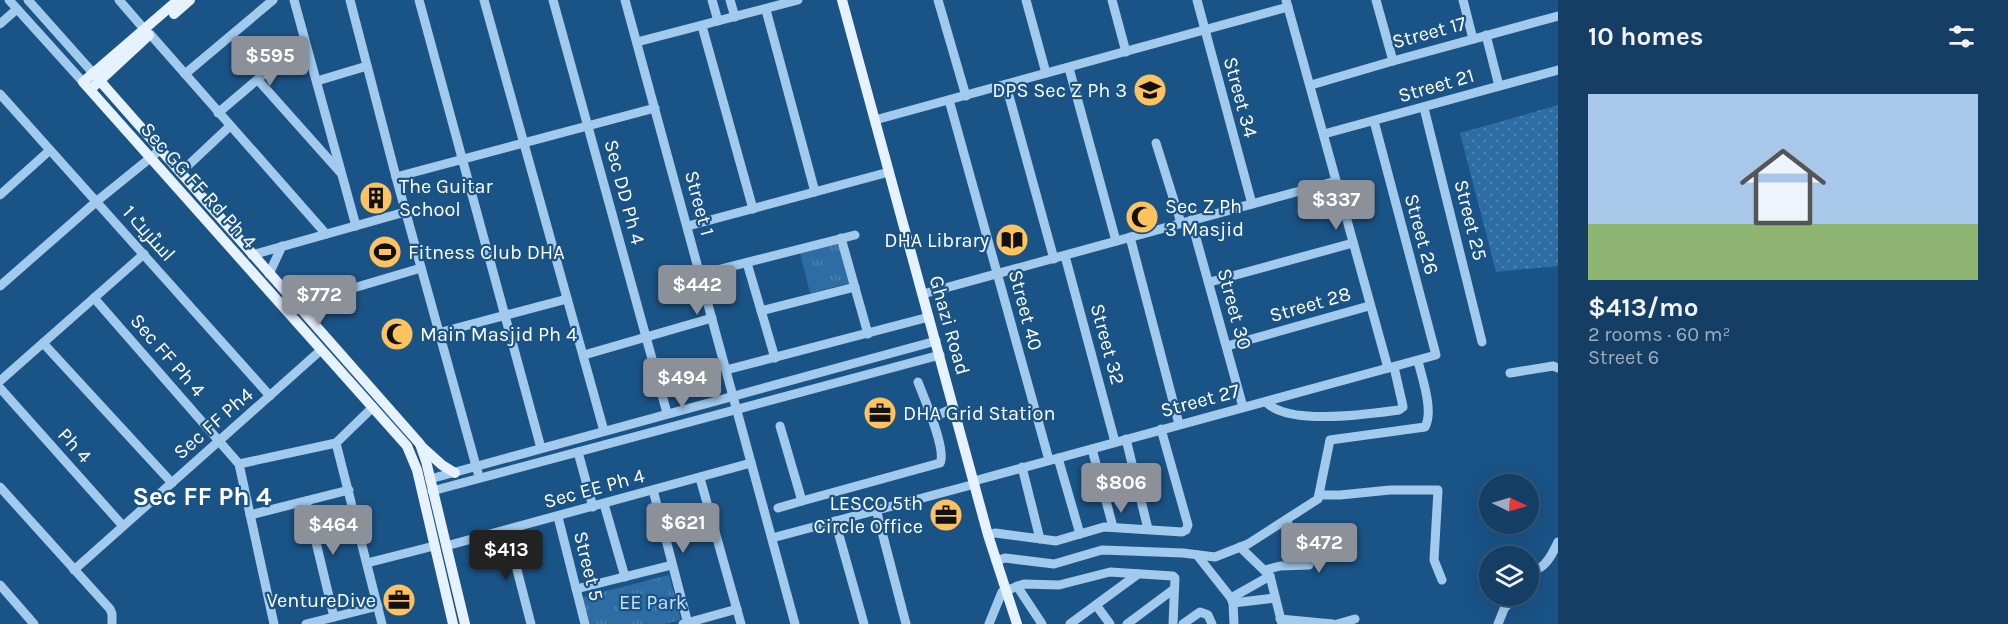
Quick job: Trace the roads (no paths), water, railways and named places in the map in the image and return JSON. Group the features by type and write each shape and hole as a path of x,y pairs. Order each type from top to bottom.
{"main road":[{"path":"148,32 178,0"},
{"path":"87,86 148,32 190,0"},
{"name":"Ghazi Road","path":"842,0 988,535 1017,624"},
{"path":"96,77 155,154 180,172 252,255 268,279 296,305 420,444 442,465 455,473"},
{"name":"Sec GG FF Rd Ph 4","path":"87,86 155,154 268,279 321,350 411,453 453,624"},
{"path":"420,444 465,624"}],"street":[{"name":"Sec GG FF Rd Ph 4","path":"9,0 87,86"},
{"path":"28,0 96,77"},
{"path":"119,0 326,234"},
{"path":"185,74 273,0"},
{"path":"294,0 356,226"},
{"path":"350,0 405,212 479,479"},
{"path":"419,0 541,448"},
{"path":"484,0 604,431"},
{"name":"Sec DD Ph 4","path":"553,0 667,413"},
{"name":"Street 1","path":"626,0 795,624"},
{"path":"712,0 718,21"},
{"path":"730,0 735,17"},
{"path":"637,42 735,17 763,6 798,0"},
{"path":"938,0 966,96"},
{"path":"1026,0 1046,73"},
{"path":"1112,0 1126,52"},
{"name":"Street 34","path":"1197,0 1252,204"},
{"path":"1376,0 1393,61"},
{"path":"1462,0 1473,39"},
{"path":"875,120 1204,30 1287,3 1369,306 1403,407 1399,410 1326,417 1271,407 1266,402"},
{"path":"763,6 815,192"},
{"path":"0,24 17,9"},
{"name":"Street 17","path":"1311,85 1558,16"},
{"path":"702,26 753,209"},
{"path":"1486,35 1499,86"},
{"path":"218,113 304,40"},
{"path":"316,81 367,66"},
{"path":"1069,68 1116,241"},
{"name":"Street 21","path":"1324,134 1558,70"},
{"path":"258,80 340,172"},
{"path":"1006,85 1054,259"},
{"name":"اسٹریٹ 1","path":"0,94 270,396"},
{"name":"Street 40","path":"949,100 1053,459 1080,534"},
{"path":"0,110 8,103"},
{"name":"Sec DD Ph 4","path":"396,177 656,108"},
{"name":"Street 25","path":"1424,108 1482,342"},
{"name":"Street 26","path":"1374,121 1436,355"},
{"path":"180,172 230,126"},
{"path":"1156,143 1181,223"},
{"path":"0,195 50,150"},
{"path":"0,286 97,201 155,154"},
{"path":"688,226 889,172"},
{"path":"923,294 1336,181"},
{"path":"252,255 405,212"},
{"name":"Street 30","path":"1191,220 1243,407"},
{"path":"701,274 855,235"},
{"path":"1130,237 1179,424"},
{"path":"841,238 868,334"},
{"path":"1210,282 1353,243"},
{"path":"268,279 282,246"},
{"path":"0,381 144,254"},
{"name":"Street 32","path":"1065,256 1115,442"},
{"path":"747,262 775,358"},
{"path":"296,305 421,268"},
{"path":"761,311 855,287"},
{"name":"Sec FF Ph 4","path":"94,298 239,464"},
{"path":"438,333 567,299"},
{"name":"Street 28","path":"1227,346 1369,306"},
{"path":"726,370 928,317"},
{"path":"584,355 712,318"},
{"path":"430,478 936,341"},
{"path":"43,343 172,483"},
{"name":"Sec FF Ph4","path":"74,570 321,350"},
{"path":"432,490 940,355"},
{"name":"Street 27","path":"772,538 1022,467 1436,355"},
{"path":"996,561 1005,558 1054,564 1102,550 1143,550 1215,557 1240,547 1318,499 1330,440 1425,427 1429,420 1418,361"},
{"path":"1510,373 1553,366 1558,368"},
{"path":"778,508 940,463 942,457 918,382"},
{"name":"Ph 4","path":"0,388 123,526"},
{"path":"274,624 239,464 336,443 373,407"},
{"path":"931,418 954,408"},
{"path":"780,426 802,501"},
{"path":"988,535 995,533 1056,541 1104,527 1182,532 1186,530 1188,525 1161,429"},
{"path":"1126,439 1148,529"},
{"path":"336,443 382,624"},
{"path":"1092,449 1113,527"},
{"path":"578,452 593,507"},
{"name":"Sec EE Ph 4","path":"446,546 751,463"},
{"path":"1022,467 1040,538"},
{"path":"700,478 741,624"},
{"path":"0,487 74,570 112,619"},
{"path":"250,514 349,490"},
{"path":"653,490 686,624 737,609"},
{"path":"1319,495 1390,490 1438,490 1434,560 1442,580"},
{"path":"306,501 334,617"},
{"path":"604,504 625,577"},
{"path":"876,509 906,624"},
{"name":"Street 5","path":"558,517 585,624"},
{"path":"1232,601 1267,573 1280,566 1309,565 1286,520"},
{"path":"835,521 864,624"},
{"path":"507,531 531,624"},
{"path":"1539,568 1549,558 1558,542"},
{"path":"367,563 434,546"},
{"path":"1240,547 1267,573 1281,621 1335,624 1355,619"},
{"path":"1197,555 1232,601 1234,624"},
{"path":"576,589 672,565"},
{"path":"989,624 1000,595 1006,590 1029,584 1059,585 1110,572 1173,576 1173,624"},
{"path":"1070,624 1137,574"},
{"path":"0,585 34,624"},
{"path":"1017,586 1042,624"},
{"path":"1127,624 1174,589"},
{"path":"1232,601 1275,598"},
{"path":"1096,605 1110,624"},
{"path":"306,624 378,606"},
{"path":"1498,624 1506,606"},
{"path":"1183,624 1200,612 1208,615 1212,624"}],"place":[{"name":"DPS Sec Z Ph 3","path":"1150,90"},
{"name":"The Guitar School","path":"376,198"},
{"name":"Sec Z Ph 3 Masjid","path":"1142,217"},
{"name":"DHA Library","path":"1012,240"},
{"name":"Fitness Club DHA","path":"385,252"},
{"name":"Main Masjid Ph 4","path":"397,334"},
{"name":"DHA Grid Station","path":"880,413"},
{"name":"LESCO 5th Circle Office","path":"946,515"},
{"name":"VentureDive","path":"399,600"}],"district":[{"name":"Sec FF Ph 4","path":"202,496"}],"park label":[{"name":"EE Park","path":"653,602"}]}
